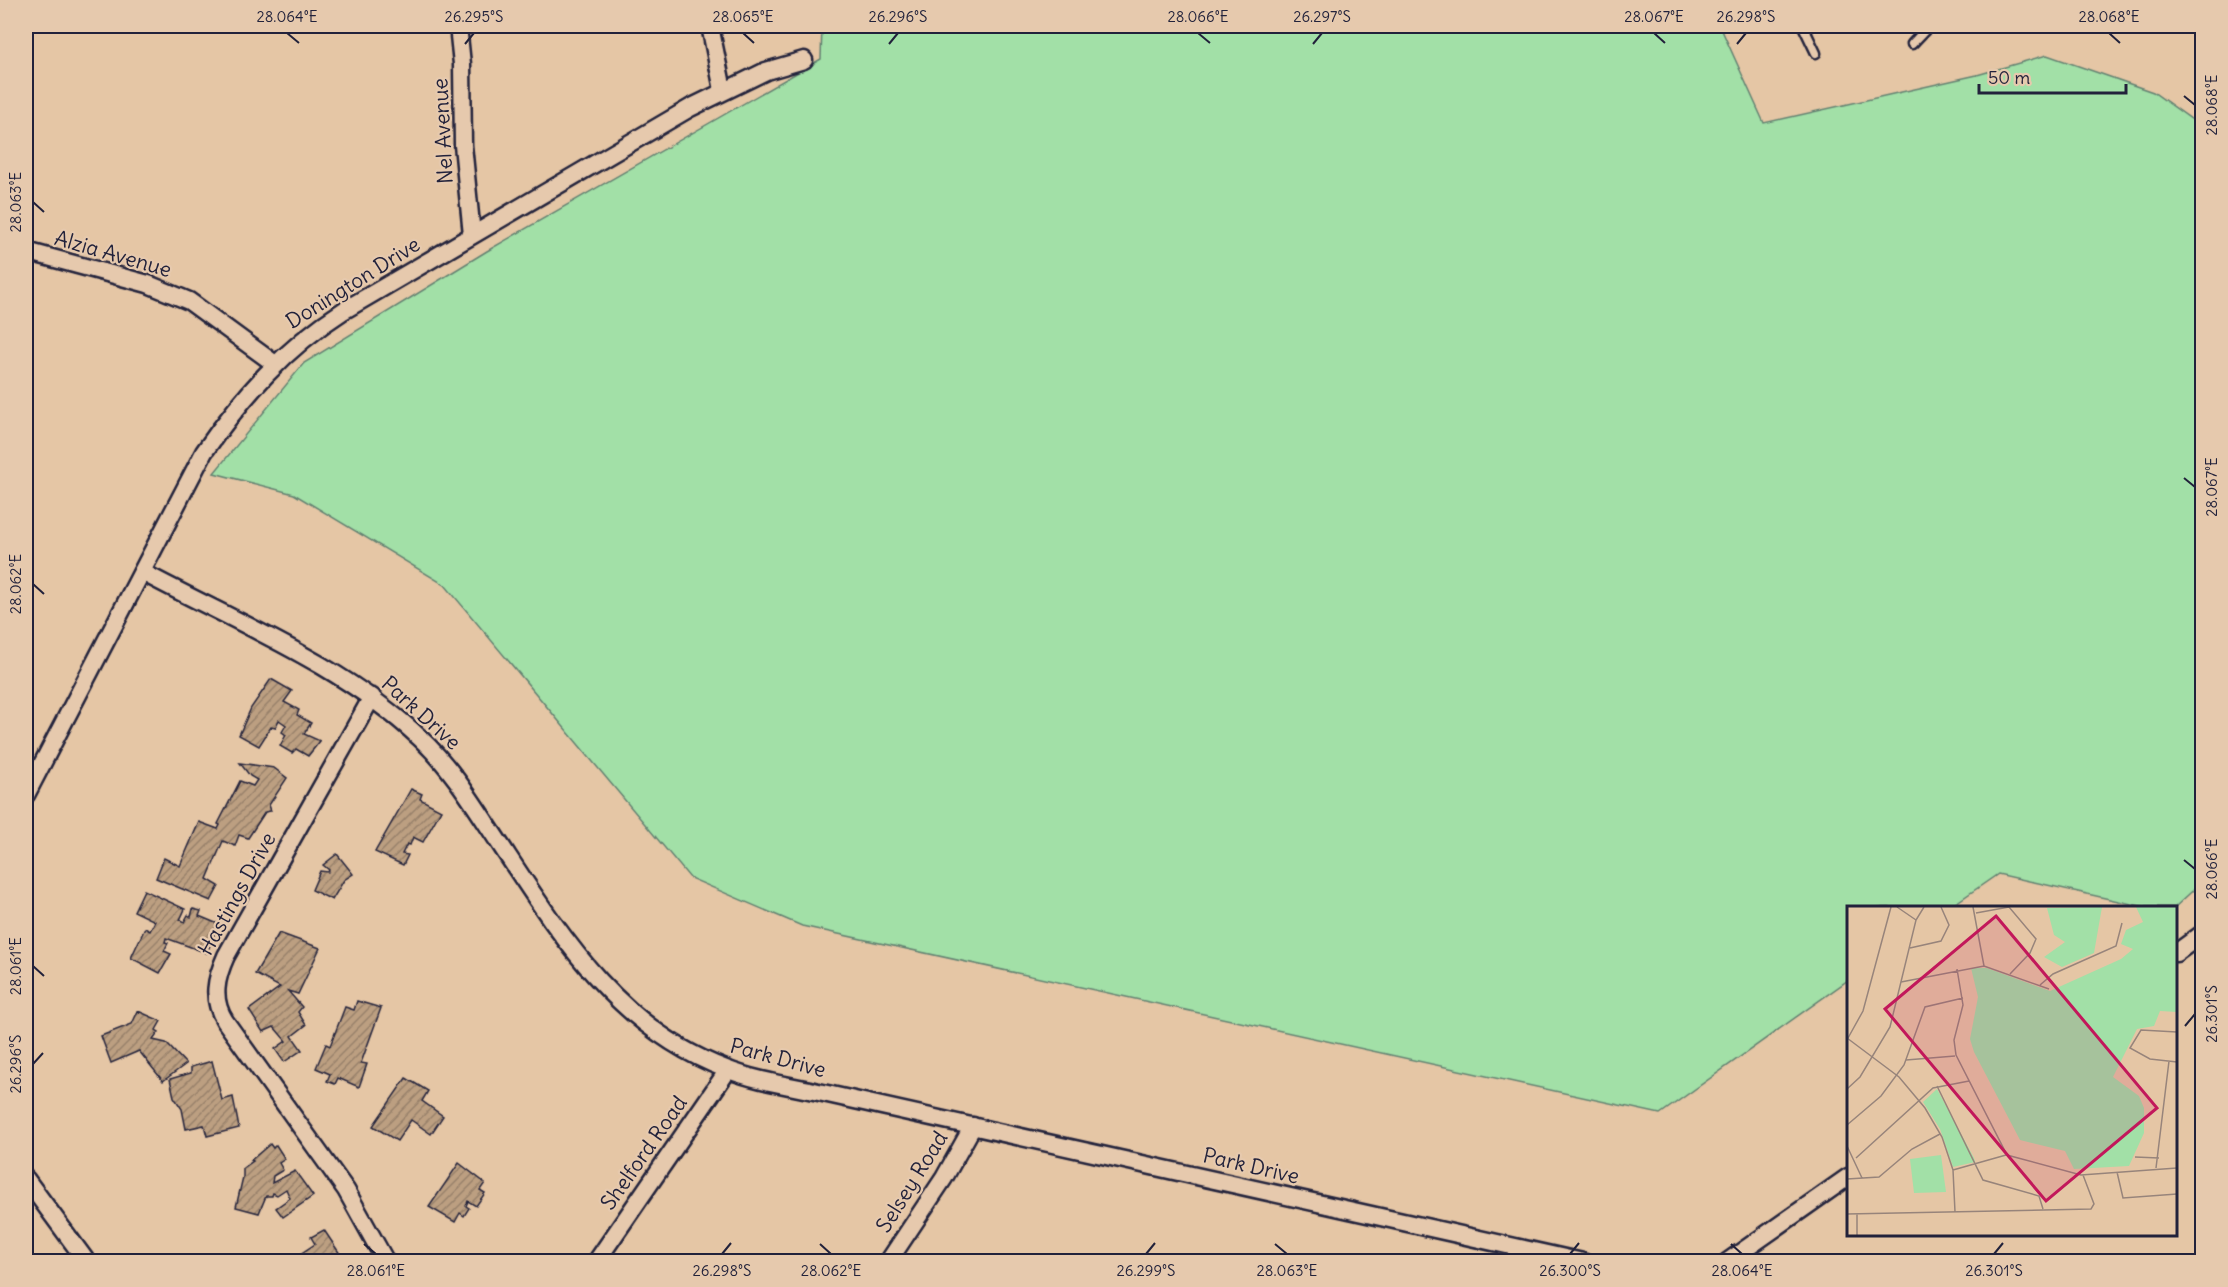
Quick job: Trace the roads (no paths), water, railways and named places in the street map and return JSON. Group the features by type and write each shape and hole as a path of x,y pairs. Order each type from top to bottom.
{"street":[{"name":"Nel Avenue","path":"458,26 462,64 463,144 472,235"},
{"path":"710,26 723,90"},
{"name":"Donington Drive","path":"26,795 204,452 228,418 275,364 334,316 723,90 766,71 804,60"},
{"name":"Alzia Avenue","path":"26,251 148,284 189,301 275,364"},
{"name":"Park Drive","path":"142,572 320,665 372,697 420,738 449,768 577,957 607,992 652,1029 676,1045 728,1070 1583,1262"},
{"name":"Hastings Drive","path":"372,697 226,956 216,988 217,1006 222,1016 346,1190 386,1262"},
{"path":"2177,951 2202,934"},
{"name":"Shelford Road","path":"596,1262 728,1070"},
{"name":"Selsey Road","path":"888,1262 944,1178 973,1126"},
{"path":"26,1179 87,1262"},
{"path":"1727,1262 1847,1179"}],"lane":[{"path":"1803,26 1816,53"},
{"path":"1912,44 1929,26"}]}
